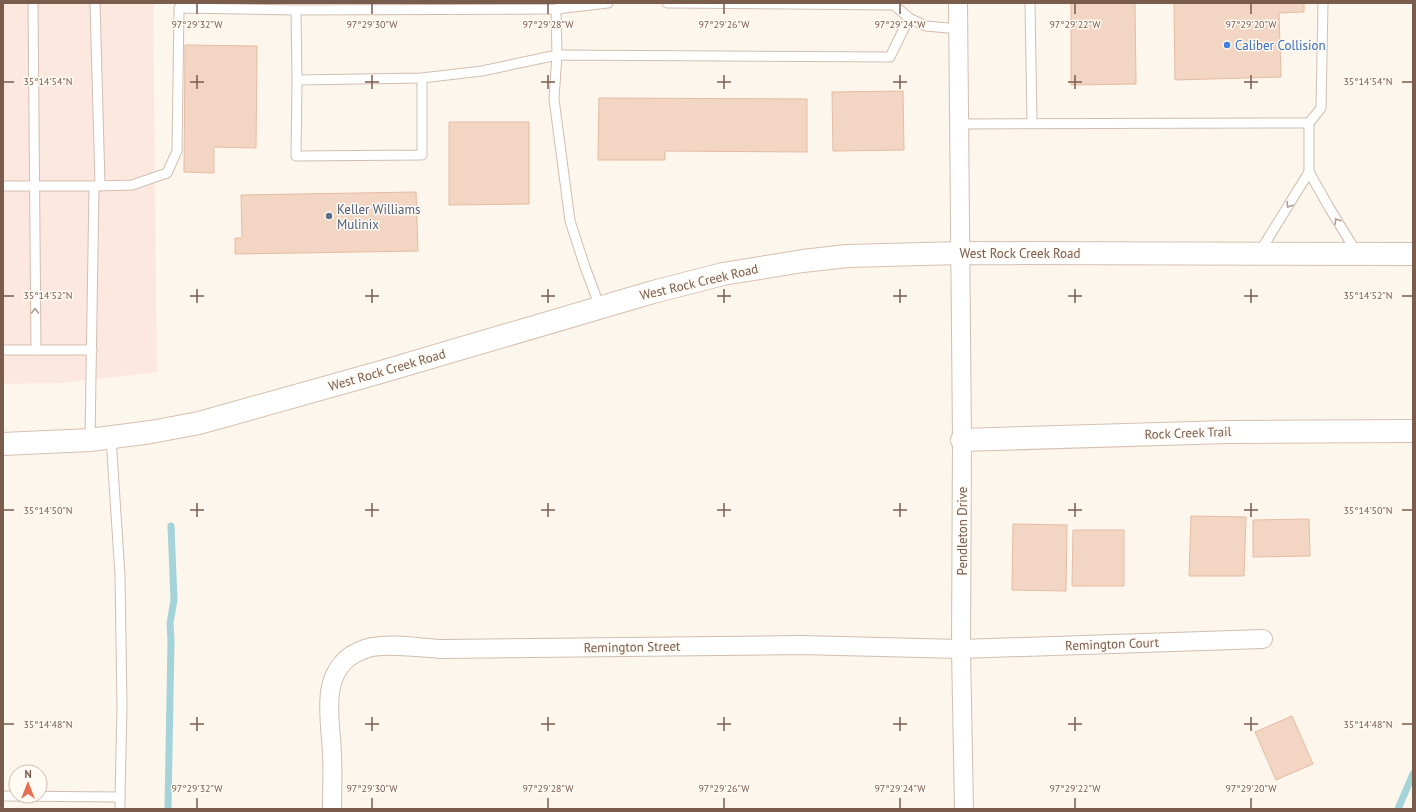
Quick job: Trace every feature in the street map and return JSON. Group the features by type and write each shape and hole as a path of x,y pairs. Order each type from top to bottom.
{"main road":[{"name":"West Rock Creek Road","path":"3,444 111,438 199,423 380,372 600,307 722,274 802,261 847,256 961,252 1413,254"},
{"name":"Rock Creek Trail","path":"962,440 1227,432 1413,431"}],"street":[{"name":"Pendleton Drive","path":"958,3 962,440 961,649 964,809"},
{"name":"Remington Court","path":"961,649 1262,639"},
{"name":"Remington Street","path":"332,809 332,755 329,694 335,675 344,661 356,653 370,647 390,645 442,649 800,646 961,649"}],"lane":[{"path":"33,3 36,350"},
{"path":"90,440 97,186 95,3"},
{"path":"3,186 132,185 167,173 177,151 178,6 296,10 556,9 608,3"},
{"path":"667,3 894,4 910,18 926,26 959,29"},
{"path":"1030,3 1032,123"},
{"path":"1323,3 1321,108 1309,123 1309,172 1358,254"},
{"path":"556,9 557,55 554,99 570,220 600,307"},
{"path":"296,10 296,156 422,155 422,78"},
{"path":"297,80 422,78 482,71 557,55 890,57 910,18"},
{"path":"960,124 1309,123"},
{"path":"1259,253 1309,172"},
{"path":"3,350 92,350"},
{"path":"111,438 120,575 122,706 120,809"},
{"path":"3,796 120,797"}],"shaded area":[{"path":"3,3 153,3 157,372 62,383 3,384"}],"building":[{"path":"1071,3 1135,3 1136,84 1071,85"},
{"name":"Caliber Collision","path":"1174,3 1304,3 1304,12 1279,13 1281,77 1175,80"},
{"path":"185,45 257,46 256,148 214,147 214,173 184,172"},
{"path":"903,91 904,150 833,151 832,92"},
{"path":"599,98 807,99 807,152 665,151 665,160 598,160"},
{"path":"449,122 529,122 529,204 449,205"},
{"name":"Keller Williams Mulinix","path":"416,192 418,251 235,254 235,238 242,238 241,195"},
{"path":"1191,516 1246,517 1244,576 1189,576"},
{"path":"1309,519 1310,556 1253,557 1253,520"},
{"path":"1013,524 1067,525 1066,591 1012,590"},
{"path":"1073,530 1124,530 1124,586 1072,586"},
{"path":"1292,716 1313,764 1276,780 1255,732"}],"waterway":[{"path":"168,809 170,623 174,600 171,526"},
{"path":"1398,809 1413,774"}],"place":[{"name":"Caliber Collision","path":"1227,45"},
{"name":"Keller Williams Mulinix","path":"329,216"}]}
